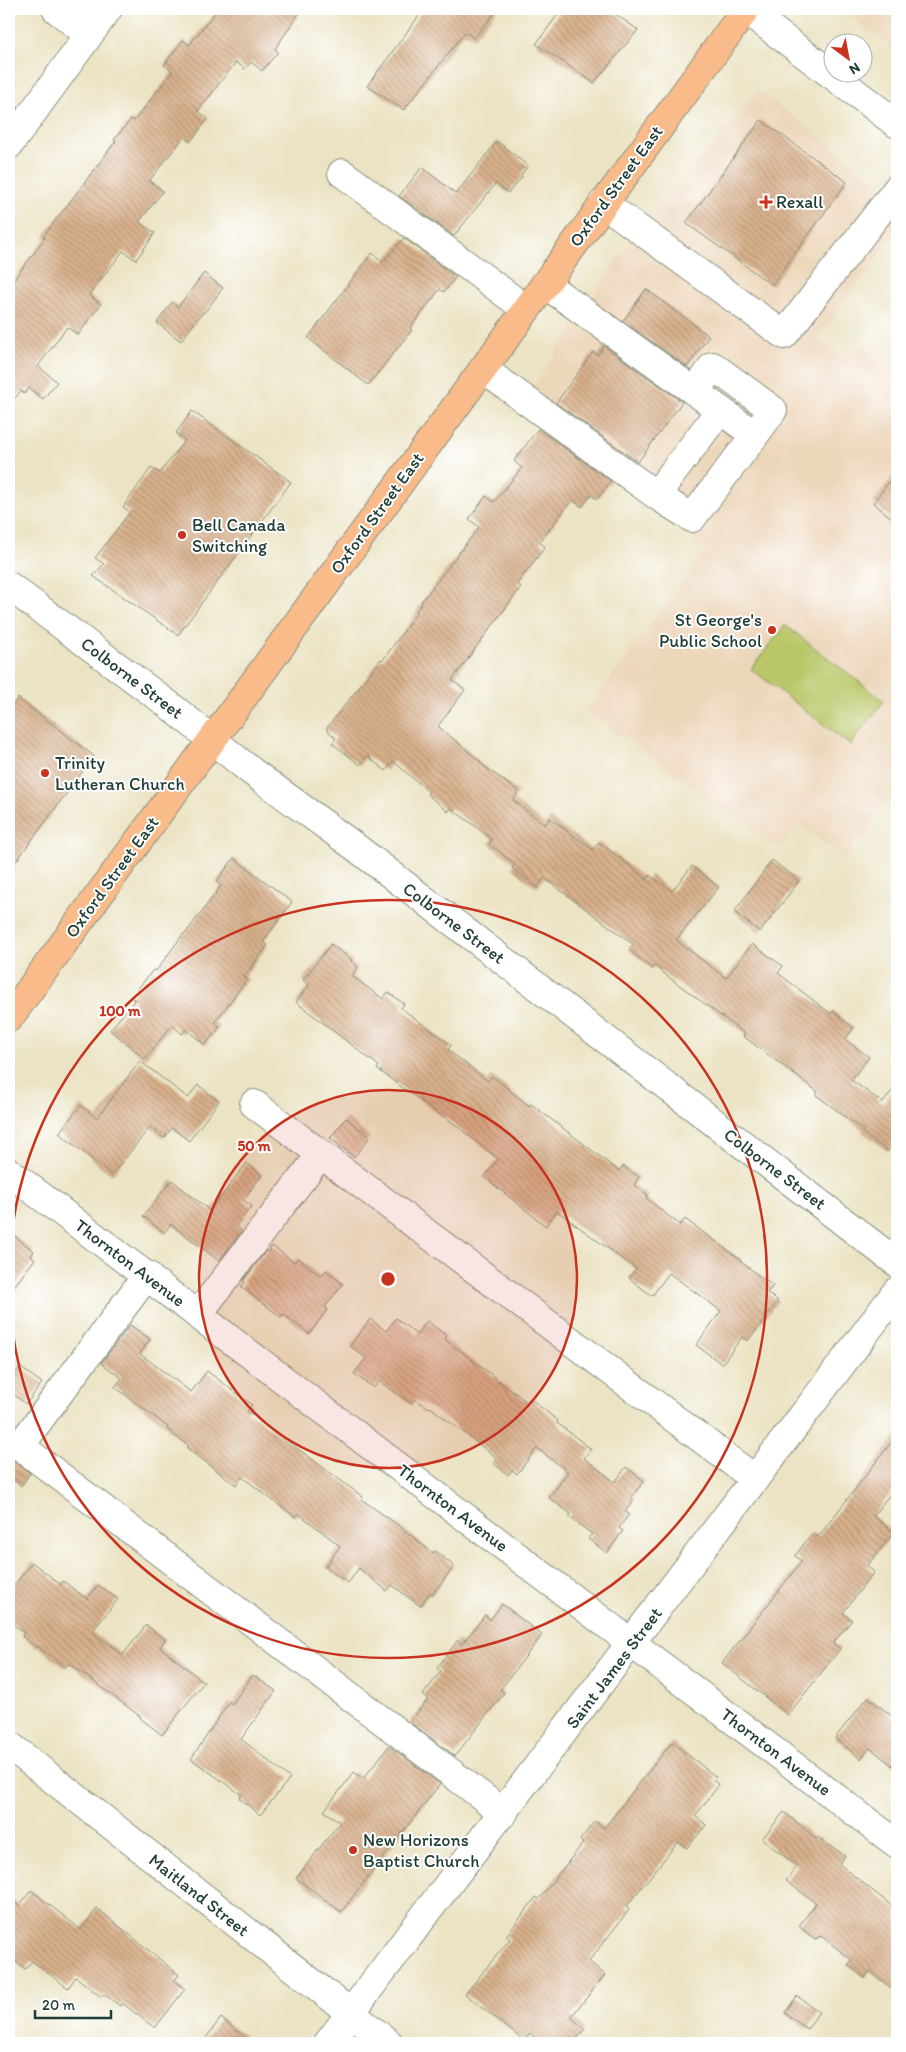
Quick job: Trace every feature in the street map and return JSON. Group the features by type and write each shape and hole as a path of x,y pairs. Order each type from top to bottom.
{"main road":[{"name":"Oxford Street East","path":"9,1018 746,9"}],"street":[{"path":"56,9 88,34"},
{"path":"9,145 108,9"},
{"path":"746,9 895,118"},
{"path":"342,173 526,309"},
{"path":"603,204 784,335 897,189"},
{"path":"545,284 755,435"},
{"path":"483,369 656,495 692,518 773,410 713,366 694,392"},
{"path":"656,495 720,410"},
{"name":"Colborne Street","path":"9,586 362,852 897,1263"},
{"path":"254,1104 755,1479"},
{"path":"198,1314 321,1154"},
{"name":"Thornton Avenue","path":"9,1172 897,1844"},
{"path":"147,1275 20,1446 504,1813"},
{"name":"Saint James Street","path":"328,2043 504,1813 897,1290"},
{"name":"Maitland Street","path":"12,1753 389,2043"}],"shaded area":[{"path":"839,9 897,9 897,51 874,34 874,32 871,32"},
{"path":"758,90 897,196 897,231 817,339 849,359 861,343 897,373 897,789 844,859 798,823 780,849 586,711 706,550 518,411 616,260"}],"green space":[{"path":"785,625 884,701 850,745 751,669"}],"building":[{"path":"218,9 302,9 275,49 278,52 262,71 251,62 245,69 236,62 198,111 208,119 190,142 184,137 149,181 163,191 139,222 155,233 136,260 123,251 89,295 101,304 78,335 67,327 38,366 57,382 43,399 29,388 24,394 21,391 9,405 9,286 45,238 43,237 116,141 114,140 131,119 134,121 173,71 164,65 183,40 189,45"},
{"path":"424,9 498,9 474,38 465,32 404,110 367,86"},
{"path":"562,9 608,9 638,30 594,83 536,44"},
{"name":"Rexall","path":"761,120 847,182 772,285 686,223"},
{"path":"497,141 528,166 521,175 522,177 508,193 496,183 454,236 399,196 422,167 456,194"},
{"path":"404,238 456,277 444,292 440,289 410,328 412,330 368,385 308,338 372,253 383,262"},
{"path":"204,273 223,288 181,341 157,323 172,302 178,307"},
{"path":"646,289 709,336 687,367 623,321"},
{"path":"604,346 682,402 638,462 556,403 593,352 598,355"},
{"name":"Bell Canada Switching","path":"192,411 291,482 178,635 93,576 104,564 95,558 130,512 123,507 151,468 160,473 185,440 176,433"},
{"path":"538,429 611,481 597,499 591,495 582,507 572,500 540,542 545,547 517,584 521,587 452,680 465,690 438,726 480,763 519,792 513,800 545,825 550,818 593,850 599,842 647,880 650,875 672,891 692,866 719,887 676,940 726,978 752,944 783,966 778,973 831,1014 833,1011 854,1028 845,1039 869,1057 851,1080 883,1103 897,1084 897,1139 888,1151 816,1095 818,1092 743,1036 745,1034 654,966 652,969 629,950 633,944 544,878 537,888 512,868 515,864 489,844 492,839 451,808 448,812 427,794 429,792 393,761 386,771 367,756 360,765 332,743 336,738 326,729 381,659 383,660 417,612 421,602 479,527 469,519 486,496 494,502 522,468 514,461"},
{"path":"897,471 897,522 873,503"},
{"name":"Trinity Lutheran Church","path":"18,698 94,756 9,871 9,711"},
{"path":"234,858 292,902 263,942 268,945 244,977 247,979 215,1022 220,1027 205,1045 186,1029 182,1034 172,1025 145,1059 110,1030 135,1000 131,997 154,969 156,971 221,886 216,882"},
{"path":"772,860 799,881 760,932 734,912"},
{"path":"331,944 358,967 352,976 383,999 388,992 404,1004 401,1008 451,1045 448,1050 488,1081 492,1076 529,1106 531,1104 619,1171 623,1166 639,1177 634,1185 648,1195 646,1198 680,1225 685,1219 773,1286 767,1293 778,1301 748,1341 742,1337 722,1364 696,1345 721,1311 669,1273 652,1296 629,1278 636,1269 557,1211 546,1226 484,1177 498,1159 444,1116 377,1069 379,1066 296,1002 309,985 303,980"},
{"path":"140,1061 188,1098 198,1085 219,1101 189,1141 172,1128 164,1138 150,1127 112,1175 59,1133 81,1105 97,1118"},
{"path":"346,1118 370,1137 354,1157 330,1138"},
{"path":"247,1163 262,1175 243,1200 252,1206 236,1226 242,1231 219,1261 171,1224 164,1233 143,1216 172,1180 210,1211"},
{"path":"9,1232 34,1251 31,1256 35,1259 9,1293"},
{"path":"272,1246 294,1262 298,1258 321,1276 326,1270 343,1284 325,1307 328,1309 309,1334 283,1314 281,1317 241,1287 245,1282 243,1281"},
{"path":"396,1318 417,1335 427,1321 447,1336 445,1339 528,1403 531,1399 558,1421 557,1423 591,1449 584,1458 615,1482 626,1467 644,1481 631,1498 634,1500 625,1512 629,1514 619,1528 623,1531 607,1553 588,1539 592,1534 569,1517 571,1514 549,1498 568,1472 537,1448 517,1474 512,1470 508,1475 493,1463 497,1458 430,1407 415,1399 411,1404 379,1381 374,1388 354,1374 366,1358 350,1346 370,1319 386,1331"},
{"path":"130,1325 150,1339 140,1354 191,1392 207,1371 252,1405 247,1411 363,1497 361,1499 433,1553 435,1551 454,1566 432,1595 430,1593 420,1606 392,1585 387,1591 359,1568 348,1583 325,1567 340,1546 298,1513 295,1517 242,1477 236,1485 187,1448 189,1446 167,1429 168,1427 115,1387 122,1378 101,1363"},
{"path":"20,1367 42,1383 26,1404 9,1391 9,1382"},
{"path":"897,1435 897,1485 873,1516 894,1532 867,1566 874,1572 843,1613 852,1620 833,1643 840,1649 788,1715 722,1663 802,1561 795,1556 812,1533 818,1537"},
{"path":"9,1456 30,1473 21,1486 9,1476"},
{"path":"32,1562 61,1585 63,1581 87,1599 98,1585 118,1599 92,1632 123,1655 146,1625 165,1640 160,1647 204,1682 162,1735 72,1665 68,1664 65,1668 38,1646 37,1648 22,1636 24,1633 9,1621 9,1592"},
{"path":"502,1604 542,1635 500,1690 504,1693 455,1756 410,1722 428,1699 423,1695 441,1671 437,1668 458,1640 462,1644 485,1615 490,1620"},
{"path":"253,1675 276,1691 241,1739 290,1778 260,1815 239,1798 242,1795 191,1759 229,1702 232,1704"},
{"path":"868,1697 897,1720 897,1769 870,1748 861,1759 835,1738"},
{"path":"672,1742 716,1777 713,1780 719,1785 695,1816 706,1825 687,1848 678,1842 626,1907 629,1910 589,1961 605,1975 571,2017 585,2029 573,2043 542,2043 530,2033 524,2041 465,1994 510,1939 506,1936 536,1897 539,1899 583,1843 580,1840 595,1821 604,1828"},
{"name":"New Horizons Baptist Church","path":"389,1746 440,1784 341,1912 296,1878 340,1822 324,1811 354,1772 363,1779"},
{"path":"784,1812 816,1839 818,1837 845,1856 839,1864 897,1910 897,1993 870,1971 865,1978 848,1965 852,1960 821,1936 815,1939 799,1926 816,1903 786,1881 797,1866 762,1839"},
{"path":"31,1890 81,1930 97,1908 179,1975 174,1981 185,1989 155,2028 122,2003 120,2006 104,1994 101,1997 76,1977 68,1988 32,1961 25,1969 9,1956 9,1897 19,1906"},
{"path":"797,1996 819,2012 807,2029 785,2013"},
{"path":"221,2018 253,2043 202,2043"}],"place":[{"name":"Rexall","path":"766,202"},
{"name":"Bell Canada Switching","path":"182,535"},
{"name":"St George's Public School","path":"772,630"},
{"name":"Trinity Lutheran Church","path":"45,773"},
{"name":"New Horizons Baptist Church","path":"353,1850"}]}
